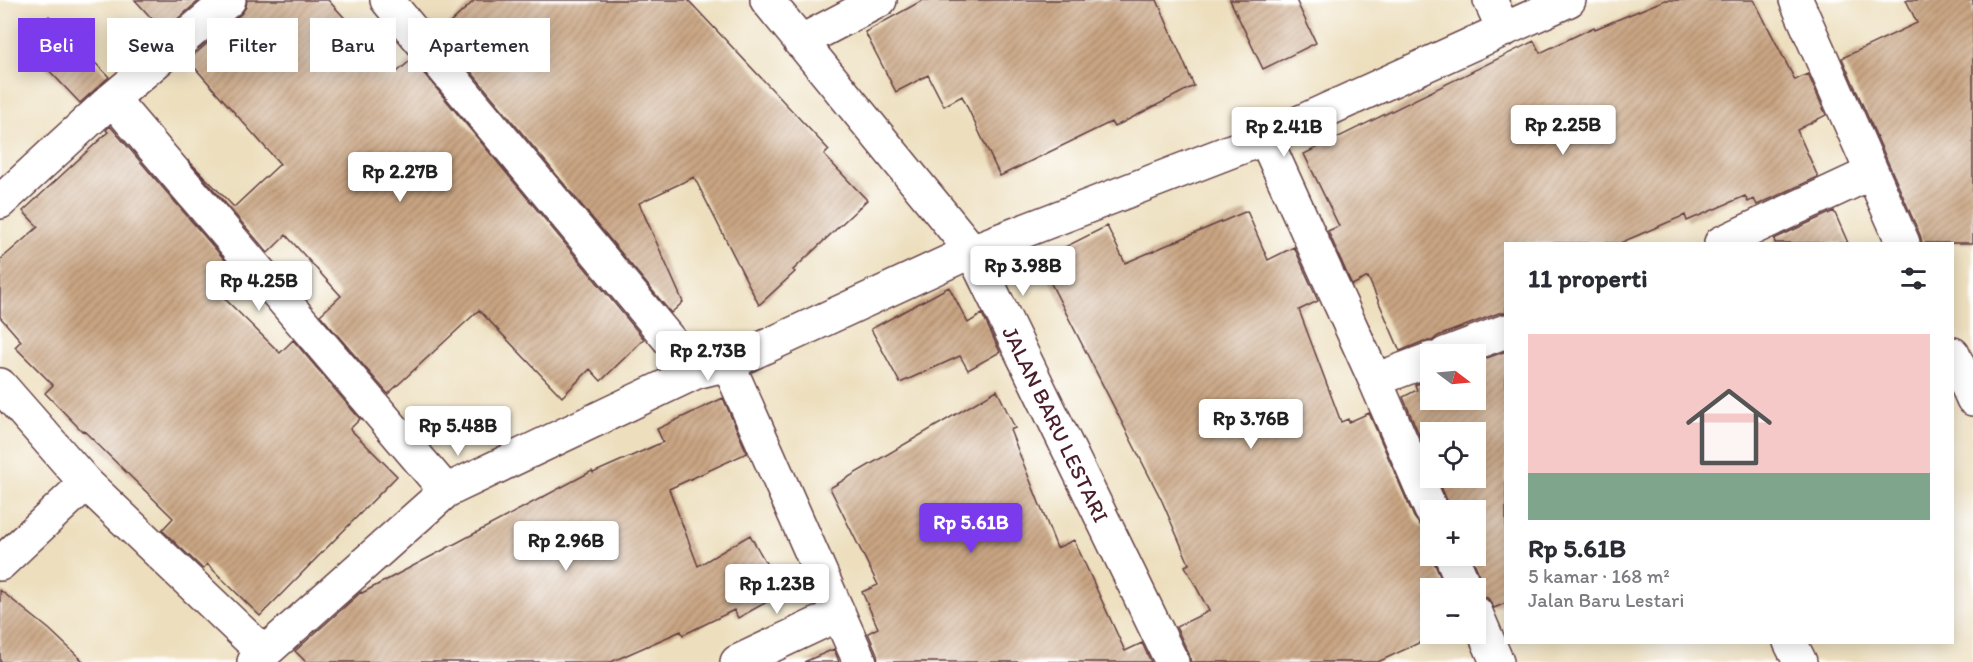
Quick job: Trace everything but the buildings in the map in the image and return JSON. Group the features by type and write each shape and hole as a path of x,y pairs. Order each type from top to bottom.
{"street":[{"path":"0,202 112,99 230,0"},
{"path":"387,0 696,372"},
{"name":"JALAN BARU LESTARI","path":"767,0 972,251 1172,662"},
{"path":"800,42 880,0"},
{"path":"1490,0 1504,30"},
{"path":"0,385 86,483 259,658 446,492 696,372 728,364 972,251 1265,138 1569,0"},
{"path":"1796,0 1903,242"},
{"path":"112,99 446,492"},
{"path":"1265,138 1427,500"},
{"path":"1723,242 1871,173"},
{"path":"1473,344 1504,333"},
{"path":"1954,356 1973,399"},
{"path":"1375,380 1420,363"},
{"path":"728,364 860,662"},
{"path":"0,564 86,483"},
{"path":"736,662 838,614"},
{"path":"1486,636 1497,662"},
{"path":"1791,644 1800,662"}]}
